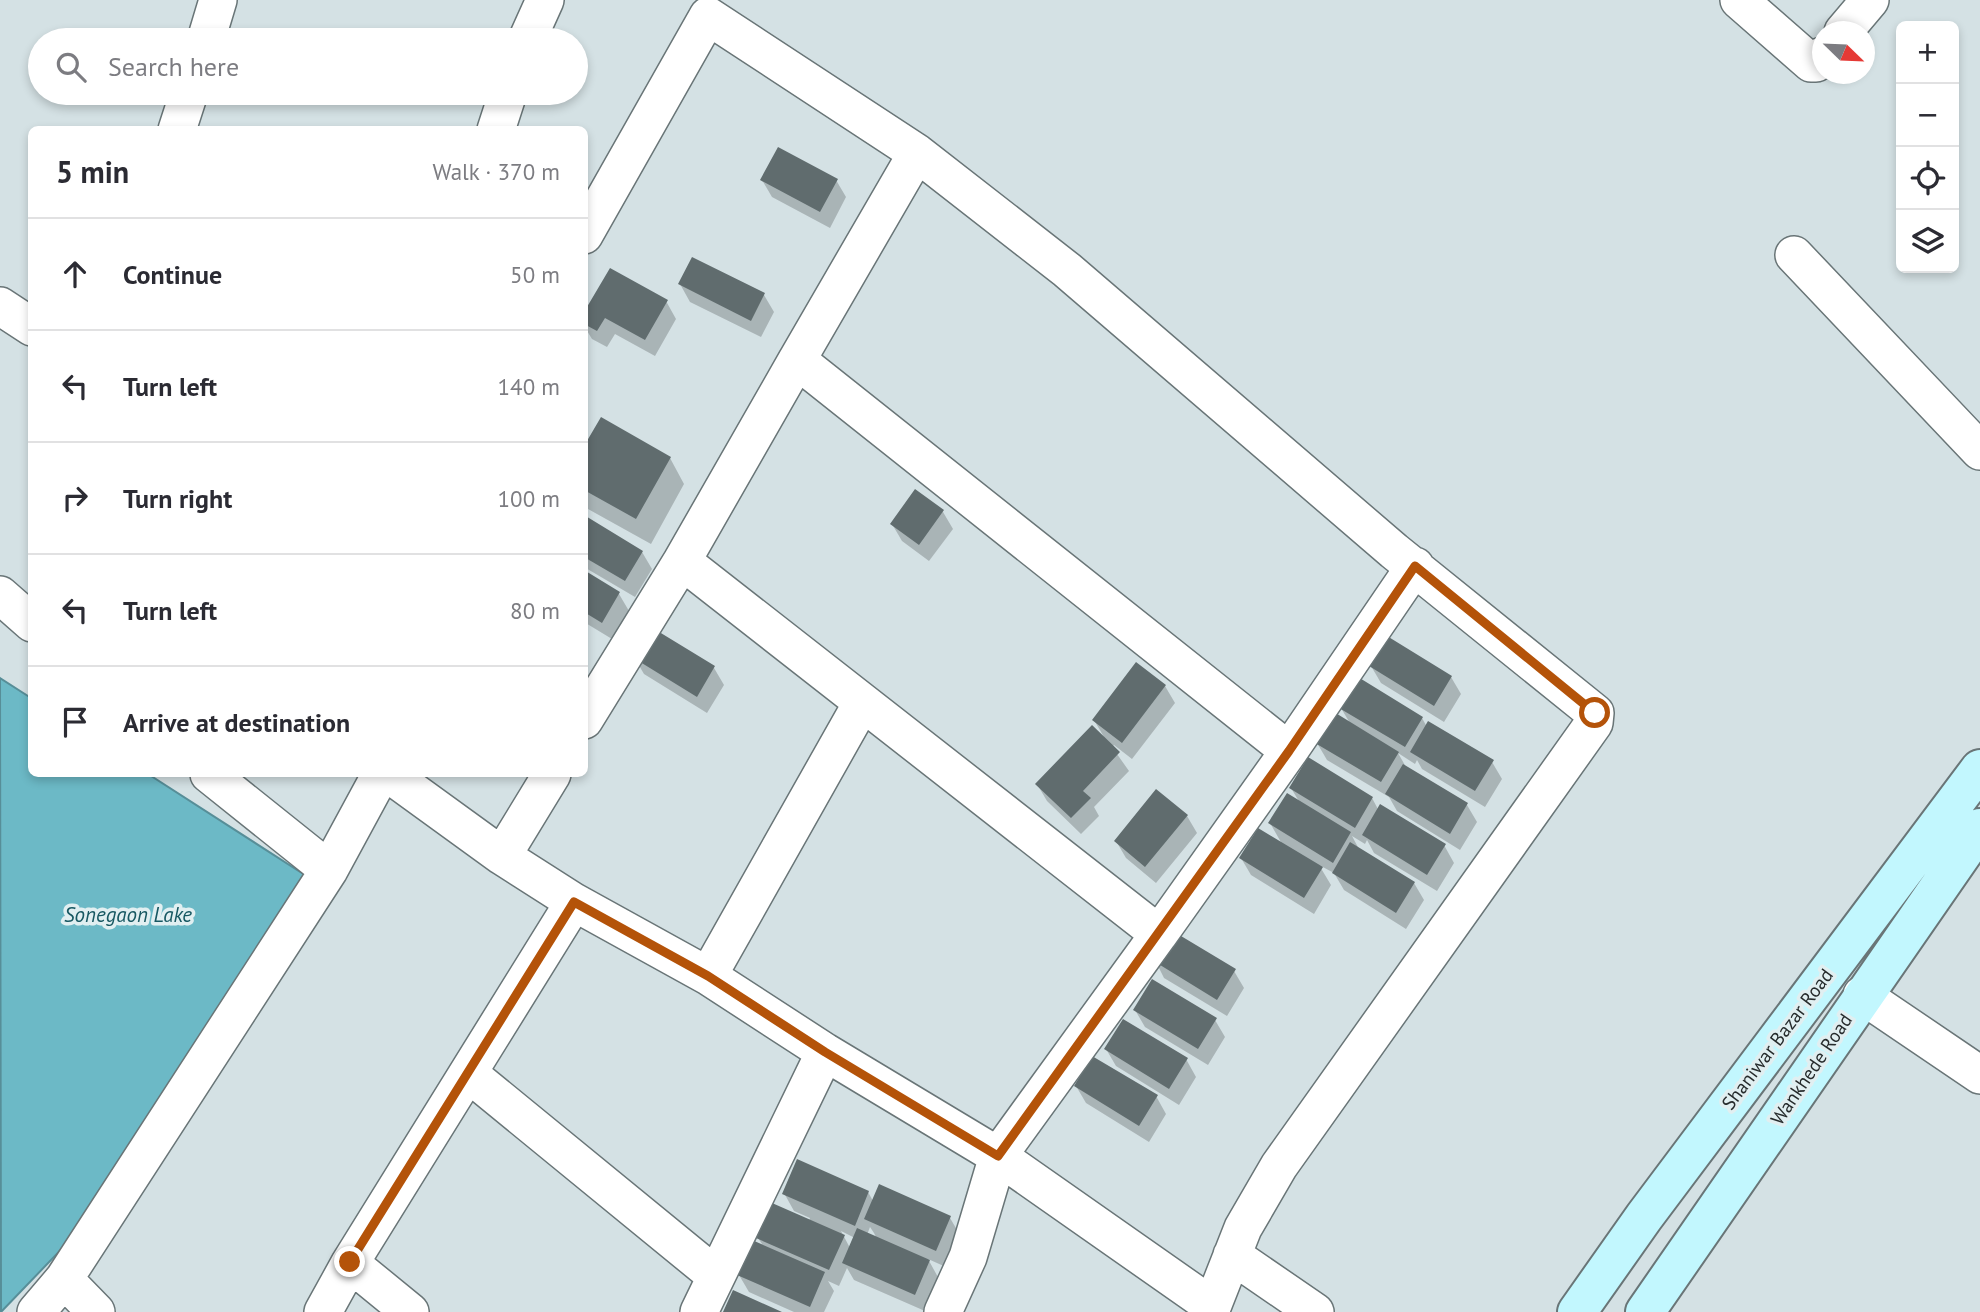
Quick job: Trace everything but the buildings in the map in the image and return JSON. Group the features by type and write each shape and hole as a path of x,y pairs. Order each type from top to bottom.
{"main road":[{"name":"Shaniwar Bazar Road","path":"1577,1312 1644,1217 1980,769"},
{"name":"Wankhede Road","path":"1644,1312 1980,828"}],"street":[{"path":"210,28 218,0"},
{"path":"532,28 545,0"},
{"path":"1740,0 1812,63"},
{"path":"1852,21 1870,0"},
{"path":"393,777 502,856 574,902 708,976 825,1052 998,1156 1211,1309 1243,1228 1279,1166 1594,723 1595,713 1588,706 1394,551 1067,270 917,153 695,8 588,227"},
{"path":"178,126 185,105"},
{"path":"497,126 504,105"},
{"path":"588,713 681,561 917,153"},
{"path":"1794,255 1980,451"},
{"path":"0,306 28,324"},
{"path":"797,359 1289,751"},
{"path":"681,561 1159,934"},
{"path":"943,1312 968,1257 998,1156 1289,751 1415,566"},
{"path":"0,595 28,620"},
{"path":"708,976 862,703"},
{"path":"212,777 329,870"},
{"path":"36,1312 64,1279 329,870 380,777"},
{"path":"502,856 550,777"},
{"path":"323,1312 350,1262 574,902"},
{"path":"1862,995 1980,1075"},
{"path":"699,1312 825,1052"},
{"path":"468,1073 716,1276"},
{"path":"1232,1255 1315,1312"},
{"path":"350,1262 410,1312"},
{"path":"64,1279 96,1312"}],"water":[{"name":"Sonegaon Lake","path":"0,678 28,696 28,777 153,777 308,877 77,1233 1,1312"}],"route":[{"path":"350,1262 574,902 708,976 825,1052 998,1156 1289,751 1415,566 1595,713"}]}
